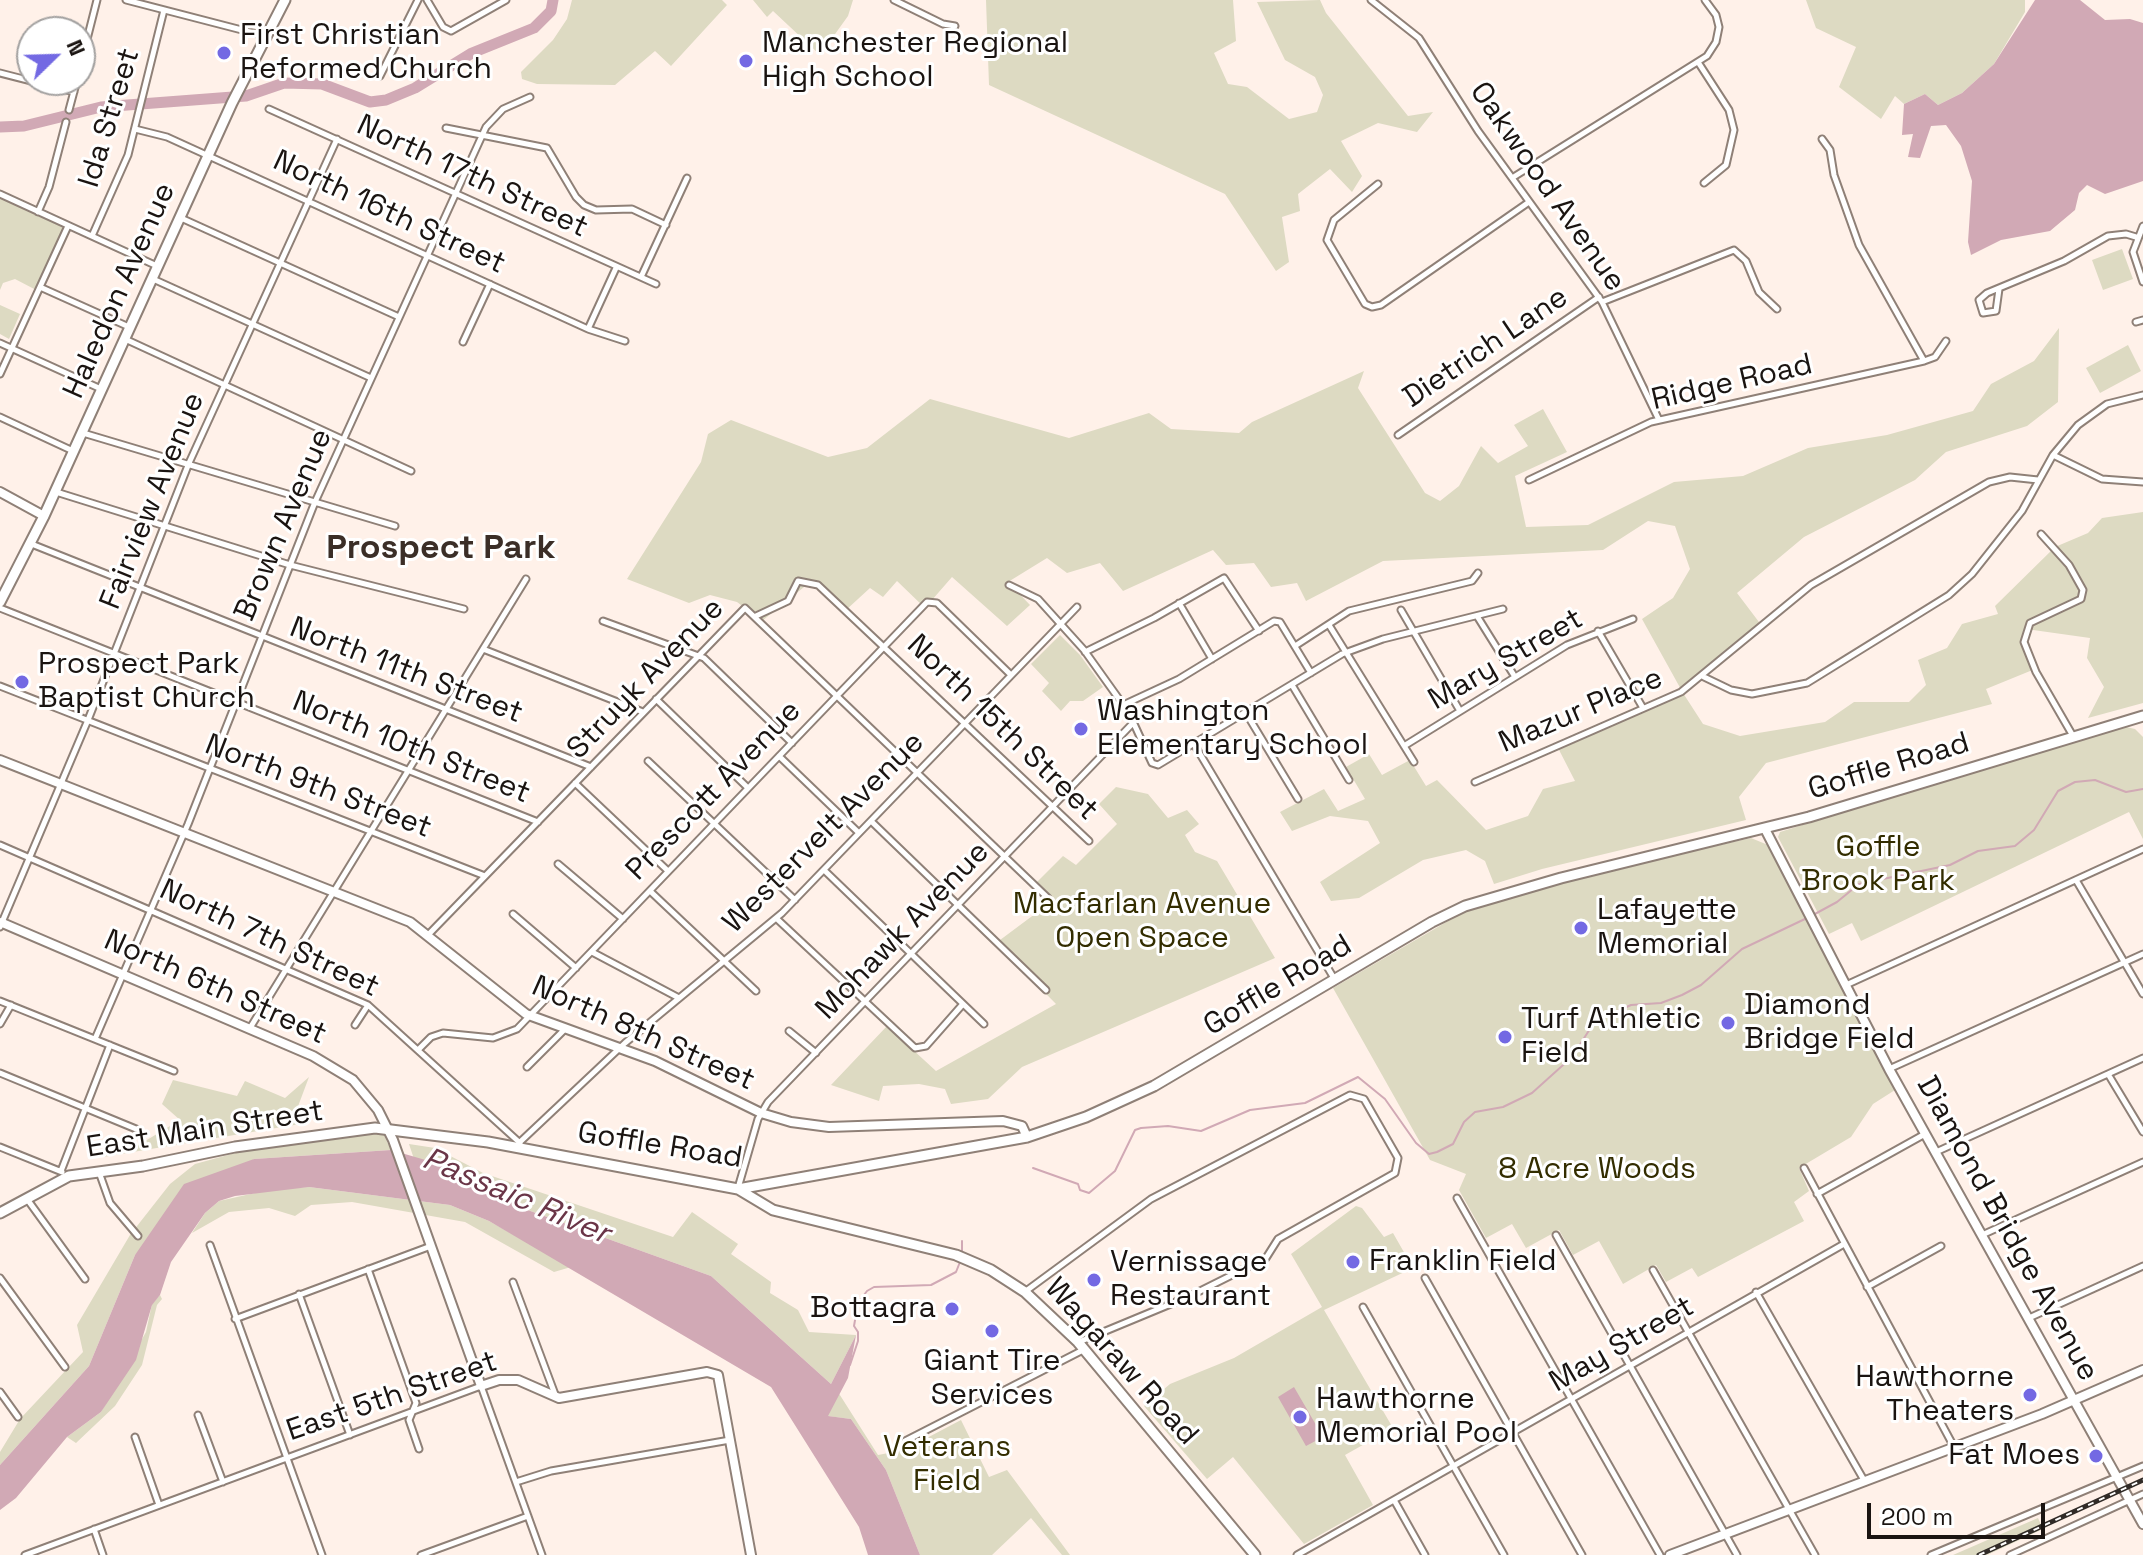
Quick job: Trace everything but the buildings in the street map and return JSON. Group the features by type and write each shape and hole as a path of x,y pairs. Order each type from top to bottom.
{"main road":[{"name":"Haledon Avenue","path":"0,602 44,516 232,103 285,0"},
{"name":"Goffle Road","path":"426,1133 523,1145 738,1189 1027,1137 1138,1095 1465,906 1561,878 1765,829 2073,736 2141,721"},
{"name":"East Main Street","path":"0,1213 72,1176 249,1144 388,1128 426,1133"},
{"name":"Wagaraw Road","path":"738,1189 773,1210 956,1255 1025,1292 1081,1346 1255,1555"}],"street":[{"path":"126,0 267,36"},
{"path":"380,76 418,0"},
{"path":"427,0 443,27 451,31 506,0"},
{"path":"894,0 943,24 955,26"},
{"path":"911,9 915,0"},
{"name":"Oakwood Avenue","path":"1371,0 1419,38 1512,178 1601,300 1659,420"},
{"path":"1512,178 1711,51 1718,34 1716,15 1705,0"},
{"name":"Ida Street","path":"92,236 124,165 164,10"},
{"path":"1698,62 1729,110 1734,130 1726,165 1704,183"},
{"path":"69,110 73,96"},
{"name":"Brown Avenue","path":"95,1039 184,833 315,502 482,135 493,116 530,97"},
{"name":"North 17th Street","path":"269,109 656,284"},
{"path":"38,212 49,187 66,122"},
{"path":"446,128 550,150 571,191 584,205 596,210 632,209 666,225"},
{"name":"North 16th Street","path":"135,129 167,137 588,329 625,341"},
{"name":"Fairview Avenue","path":"1,924 88,720 167,526 189,463 337,139"},
{"path":"1822,139 1830,150 1834,175 1859,245 1924,361"},
{"path":"641,277 687,178"},
{"path":"1378,184 1334,220 1327,240 1365,304 1381,305 1529,202"},
{"path":"0,194 158,266"},
{"path":"181,217 399,317"},
{"path":"0,374 68,226"},
{"path":"2143,226 2136,237 2134,259 2143,282"},
{"path":"1999,289 1996,311 1983,313 1979,300 1999,289 2064,261 2108,236 2126,234 2136,237"},
{"name":"Dietrich Lane","path":"1398,435 1601,300 1734,250 1746,261 1759,292 1777,309"},
{"path":"588,329 616,267"},
{"path":"152,278 371,378"},
{"path":"463,342 490,284"},
{"path":"40,287 130,328"},
{"path":"125,339 411,471"},
{"name":"Ridge Road","path":"1529,480 1659,420 1924,361 1935,357 1946,341"},
{"path":"0,343 102,389"},
{"path":"1704,677 1752,694 1793,687 1819,676 1960,587 2022,511 2053,455 2092,413 2115,401 2143,395"},
{"path":"0,417 74,451"},
{"path":"82,433 395,526"},
{"path":"2053,455 2102,479 2143,482"},
{"name":"Mazur Place","path":"1475,782 1681,692 1704,677 1802,592 1874,547 1998,479 2038,480"},
{"path":"0,492 44,516"},
{"path":"55,492 290,565 464,609"},
{"path":"2041,534 2069,565 2083,590 2081,599 2030,623 2024,642 2036,672 2073,736"},
{"name":"North 11th Street","path":"28,543 591,767"},
{"path":"1295,646 1349,611 1472,581 1478,573"},
{"path":"1085,652 1225,578 1259,631"},
{"path":"249,1028 526,579"},
{"name":"Struyk Avenue","path":"428,935 742,610 747,608 756,616 788,601 798,581"},
{"name":"North 15th Street","path":"798,581 811,582 822,588 1089,841"},
{"path":"1009,585 1038,599 1085,652 1123,705 1152,763 1162,763 1347,654 1413,632 1503,609"},
{"name":"Prescott Avenue","path":"419,1049 431,1037 443,1033 493,1038 517,1029 914,614 933,600 1011,675"},
{"path":"1179,603 1212,659"},
{"name":"Westervelt Avenue","path":"523,1145 619,1047 777,919 1077,607"},
{"name":"North 10th Street","path":"0,608 538,822"},
{"path":"1401,610 1460,711"},
{"path":"756,616 1048,898"},
{"path":"1477,616 1515,677"},
{"name":"Mary Street","path":"1404,746 1515,677 1598,631 1633,619"},
{"path":"603,621 704,658 792,743"},
{"path":"1123,705 1278,621 1311,673"},
{"path":"1329,625 1414,762"},
{"path":"1598,631 1643,708"},
{"path":"483,649 643,712"},
{"path":"1292,685 1349,780"},
{"name":"North 9th Street","path":"0,686 485,876"},
{"path":"656,699 748,788"},
{"path":"1246,713 1298,799"},
{"name":"Mohawk Avenue","path":"738,1189 761,1113 1133,723"},
{"path":"1194,744 1335,981"},
{"path":"779,756 859,833"},
{"name":"North 8th Street","path":"0,760 410,922 530,1016 619,1047 761,1113 800,1124 829,1127 1003,1121 1022,1126 1027,1137"},
{"path":"648,761 795,900"},
{"path":"575,783 668,871"},
{"path":"871,821 1046,990"},
{"name":"Diamond Bridge Avenue","path":"1765,829 1889,1069 2119,1476 2143,1524"},
{"name":"North 7th Street","path":"0,845 368,1005 523,1145"},
{"path":"1846,985 2143,849"},
{"path":"558,864 623,919"},
{"path":"824,870 984,1024"},
{"path":"2076,880 2143,994"},
{"path":"650,891 756,991"},
{"path":"513,914 576,968"},
{"path":"777,919 915,1048 922,1049 963,1004"},
{"name":"North 6th Street","path":"1,924 249,1028 344,1073 373,1102 388,1128 481,1386"},
{"path":"592,952 680,998"},
{"path":"1889,1069 2143,954"},
{"path":"0,1001 174,1071"},
{"path":"0,1024 11,1005"},
{"path":"355,1025 368,1005"},
{"path":"527,1067 565,1029"},
{"path":"789,1031 816,1053"},
{"path":"61,1171 110,1045"},
{"path":"1936,1152 2143,1058"},
{"path":"0,1073 136,1129"},
{"path":"2108,1074 2143,1132"},
{"path":"905,1441 1081,1346 1266,1258 1278,1239 1395,1173 1398,1158 1364,1099 1350,1095 1151,1199 1025,1292"},
{"path":"1817,1194 1925,1134"},
{"path":"0,1147 72,1176"},
{"path":"1982,1235 2143,1162"},
{"path":"1804,1168 1954,1447"},
{"path":"99,1172 110,1203 138,1236"},
{"path":"26,1198 85,1279"},
{"path":"1457,1198 1660,1555"},
{"path":"1556,1235 1737,1555"},
{"name":"May Street","path":"1297,1555 1844,1244"},
{"path":"210,1245 322,1555"},
{"path":"235,1319 432,1246"},
{"path":"1867,1287 1941,1246"},
{"path":"2029,1318 2143,1266"},
{"path":"368,1269 416,1403 409,1420 419,1449"},
{"path":"1653,1270 1815,1555"},
{"path":"0,1278 65,1367"},
{"path":"1425,1278 1582,1555"},
{"path":"513,1282 556,1398 712,1373 720,1379 751,1555"},
{"path":"1756,1292 1865,1482"},
{"path":"299,1294 350,1435"},
{"path":"1363,1307 1504,1555"},
{"path":"1670,1555 2076,1400 2143,1370"},
{"name":"East 5th Street","path":"25,1555 499,1380 518,1380 556,1398"},
{"path":"481,1386 542,1555"},
{"path":"0,1392 18,1417"},
{"path":"198,1415 223,1482"},
{"path":"135,1437 159,1505"},
{"path":"516,1482 551,1471 731,1440"},
{"path":"1931,1555 2143,1466"},
{"path":"2010,1555 2143,1494"},
{"path":"1394,1500 1425,1555"},
{"path":"421,1555 528,1516"},
{"path":"94,1529 103,1555"}],"green space":[{"path":"572,0 722,0 727,5 671,66 655,51 615,85 537,84 522,79 521,72 553,40 567,19"},
{"path":"753,0 853,0 848,16 820,55 773,11 767,17"},
{"path":"986,0 1233,0 1236,41 1214,53 1228,84 1247,87 1289,119 1317,112 1323,95 1315,77 1285,60 1257,2 1320,0 1326,13 1408,116 1433,112 1417,132 1378,123 1341,141 1362,176 1352,192 1330,169 1298,194 1300,211 1282,217 1289,262 1276,271 1225,194 989,85"},
{"path":"1806,0 2025,0 2025,12 1994,64 1962,93 1938,105 1925,94 1904,104 1895,96 1881,119 1839,87 1856,47 1816,28"},
{"path":"0,194 69,226 38,291 15,279 3,283 0,290"},
{"path":"2122,249 2133,279 2103,290 2092,260"},
{"path":"0,305 20,314 9,339 0,334"},
{"path":"2059,328 2058,402 2027,426 1946,452 1915,480 1804,537 1737,593 1762,626 1683,693 1642,619 1673,598 1690,569 1675,526 1648,521 1603,550 1383,561 1306,601 1297,583 1271,587 1254,563 1226,565 1213,550 1123,591 1100,563 1067,573 1047,558 1008,582 1030,605 1007,626 952,577 925,608 897,581 883,597 870,588 846,610 809,583 762,621 737,602 710,595 689,603 627,579 701,462 708,434 731,420 828,457 867,448 930,399 1069,438 1149,413 1171,429 1239,433 1252,422 1364,371 1358,388 1425,493 1440,501 1459,486 1481,446 1498,463 1528,446 1514,425 1543,409 1567,452 1515,476 1526,527 1588,525 1674,482 1743,476 1808,448 1887,435 1973,411 1991,384 2034,361"},
{"path":"2128,345 2141,371 2100,393 2086,368"},
{"path":"2143,512 2143,703 2088,718 2104,687 2087,658 2090,638 2026,629 2035,669 1986,689 1992,704 1766,763 1739,797 1746,820 1542,869 1494,884 1485,861 1466,850 1423,860 1359,898 1331,901 1320,882 1380,843 1368,821 1330,816 1292,831 1280,812 1324,789 1338,811 1365,799 1346,767 1369,754 1382,775 1410,760 1426,786 1437,780 1486,830 1528,816 1543,789 1575,781 1557,746 1683,693 1703,724 1740,736 1825,722 1854,702 1909,702 1926,685 1918,660 1947,648 1962,624 1998,614 1995,606 2055,547 2088,533 2102,518"},
{"path":"1060,635 1080,655 1103,687 1083,701 1070,701 1061,711 1042,691 1049,683 1031,664"},
{"name":"Goffle Brook Park","path":"2126,727 2135,729 2143,737 2143,839 2129,812 1861,941 1852,923 1829,934 1778,837 1780,832 2055,746"},
{"name":"Macfarlan Avenue Open Space","path":"1116,787 1148,794 1168,818 1187,810 1199,824 1185,835 1195,852 1217,861 1275,958 1022,1067 988,1099 951,1104 945,1089 919,1084 883,1086 879,1101 831,1085 887,1026 936,1071 1056,1004 996,943 1051,902 1034,885 1063,856 1076,865 1117,824 1099,804"},
{"name":"Goffle Brook Park","path":"1751,838 1768,845 1895,1090 1873,1104 1851,1137 1799,1168 1809,1191 1794,1202 1804,1221 1698,1277 1692,1268 1666,1282 1656,1265 1623,1284 1599,1241 1573,1255 1559,1230 1526,1248 1512,1224 1486,1238 1459,1190 1466,1174 1430,1160 1333,988 1467,910 1566,880"},
{"path":"309,1077 294,1117 300,1124 103,1157 106,1149 127,1152 180,1120 162,1104 173,1080 237,1096 245,1081 285,1098"},
{"path":"383,1133 391,1150 254,1159 135,1255 89,1366 0,1465 0,1452 20,1419 83,1352 77,1325 130,1235 170,1184 195,1164 250,1149"},
{"path":"409,1144 435,1148 483,1173 673,1237 692,1212 738,1244 731,1254 771,1282 770,1293 798,1310 809,1332 856,1335 831,1384 711,1276 522,1208 453,1168 414,1159"},
{"path":"309,1187 450,1205 489,1221 571,1267 554,1272 465,1222 352,1202 311,1205 295,1216 269,1208 229,1212 192,1233 205,1213 219,1201 273,1189"},
{"path":"1356,1206 1362,1208 1384,1237 1393,1233 1413,1268 1324,1310 1393,1428 1345,1455 1373,1505 1304,1544 1233,1457 1207,1479 1144,1406 1170,1384 1234,1358 1322,1307 1291,1254"},
{"path":"160,1295 162,1299 157,1305 142,1365 115,1406 76,1443 67,1437 101,1412 146,1332 152,1304"},
{"name":"Veterans Field","path":"838,1392 878,1455 904,1450 961,1420 989,1477 1007,1470 1070,1555 1062,1555 1031,1518 992,1555 920,1555 886,1470 851,1419 827,1416"},
{"path":"2038,1518 2043,1529 1987,1555 1953,1555"}],"shaded area":[{"path":"2035,0 2080,0 2105,20 2130,19 2143,23 2143,181 2105,194 2087,185 2079,193 2075,210 2050,231 2001,240 1971,255 1968,242 1972,181 1961,146 1946,125 1931,126 1920,158 1908,157 1913,134 1902,135 1904,104 1925,94 1938,105 1962,93 1994,64"},
{"path":"391,1150 453,1168 522,1208 711,1276 831,1384 856,1335 848,1378 828,1416 851,1419 886,1470 920,1555 868,1555 859,1527 771,1387 489,1221 450,1205 309,1187 235,1196 219,1201 205,1213 171,1262 160,1295 152,1305 136,1360 101,1412 67,1437 16,1498 0,1510 0,1465 89,1366 135,1255 184,1184 254,1159"},
{"name":"Hawthorne Memorial Pool","path":"1294,1387 1323,1437 1306,1446 1278,1397"}],"waterway":[{"path":"0,127 24,126 101,107 246,96 284,83 322,84 370,102 386,100 415,88 472,53 534,28 551,11 553,0"},
{"path":"1813,915 1837,902 1859,884 1950,865 1978,851 2015,846 2034,830 2058,791 2075,782 2095,780 2126,792 2143,789"},
{"path":"1033,1168 1078,1184 1080,1190 1089,1193 1115,1171 1135,1130 1168,1126 1201,1131 1250,1110 1305,1103 1358,1077 1385,1099 1416,1143 1429,1154 1437,1152 1453,1144 1464,1122 1475,1112 1503,1107 1532,1093 1572,1057 1595,1021 1631,1005 1661,1003 1682,995 1701,985 1742,949 1807,918"},
{"path":"962,1241 962,1252"},
{"path":"850,1365 858,1341 854,1326 858,1303 867,1291 874,1287 931,1285 956,1272 960,1262"}],"railway":[{"path":"1979,1555 2143,1480"}],"place":[{"name":"First Christian Reformed Church","path":"224,53"},
{"name":"Manchester Regional High School","path":"746,61"},
{"name":"Prospect Park Baptist Church","path":"22,682"},
{"name":"Washington Elementary School","path":"1081,729"},
{"name":"Lafayette Memorial","path":"1581,928"},
{"name":"Diamond Bridge Field","path":"1728,1023"},
{"name":"Turf Athletic Field","path":"1505,1037"},
{"name":"Franklin Field","path":"1353,1262"},
{"name":"Vernissage Restaurant","path":"1094,1280"},
{"name":"Bottagra","path":"952,1309"},
{"name":"Giant Tire Services","path":"992,1331"},
{"name":"Hawthorne Theaters","path":"2030,1395"},
{"name":"Hawthorne Memorial Pool","path":"1300,1417"},
{"name":"Fat Moes","path":"2096,1456"}],"district":[{"name":"Prospect Park","path":"441,549"}],"park label":[{"name":"8 Acre Woods","path":"1597,1170"}],"water label":[{"name":"Passaic River","path":"516,1197"}]}
